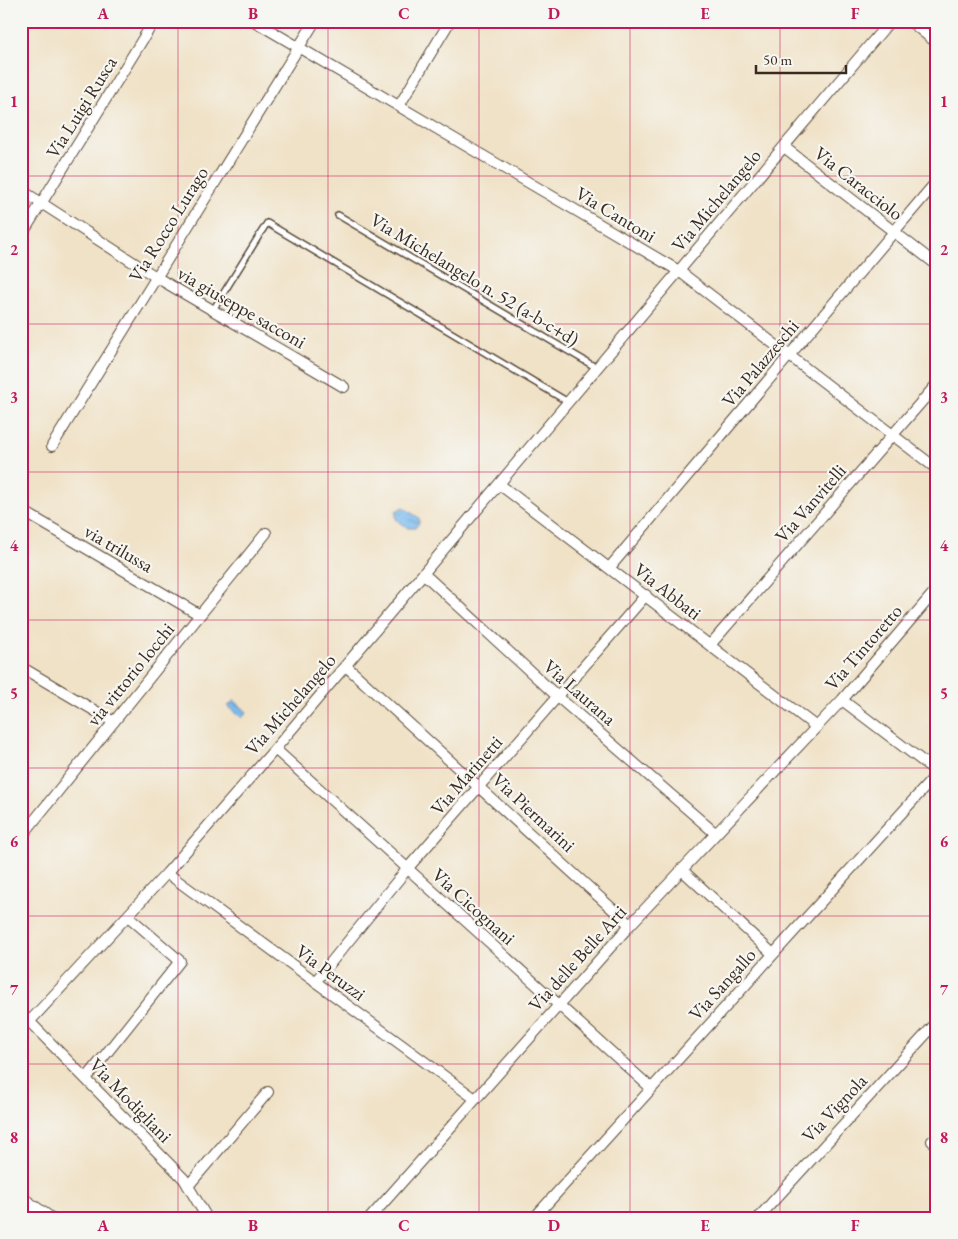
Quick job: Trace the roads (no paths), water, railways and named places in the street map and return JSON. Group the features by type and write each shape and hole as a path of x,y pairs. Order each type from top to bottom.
{"main road":[{"path":"21,1199 48,1218"}],"street":[{"name":"Via Luigi Rusca","path":"21,236 154,21"},
{"name":"Via Cantoni","path":"254,21 300,46 679,271 937,469"},
{"name":"Via Rocco Lurago","path":"52,446 315,21"},
{"path":"399,106 450,21"},
{"name":"Via Michelangelo","path":"30,1021 168,873 424,574 890,21"},
{"path":"910,21 937,43"},
{"name":"Via Caracciolo","path":"784,147 937,265"},
{"name":"Via Palazzeschi","path":"610,568 937,181"},
{"name":"via giuseppe sacconi","path":"21,190 156,277 344,387"},
{"name":"Via Vanvitelli","path":"710,645 937,384"},
{"name":"Via Abbati","path":"499,484 815,726"},
{"name":"via trilussa","path":"21,510 200,615"},
{"name":"via vittorio locchi","path":"21,837 266,533"},
{"name":"Via Laurana","path":"424,574 558,696 715,833"},
{"name":"Via Tintoretto","path":"815,726 842,700 937,589"},
{"name":"Via Marinetti","path":"315,982 407,869 646,595"},
{"name":"Via Piermarini","path":"346,666 480,786 630,925"},
{"path":"21,667 114,722"},
{"path":"842,700 937,773"},
{"name":"Via delle Belle Arti","path":"370,1218 474,1098 630,925 815,726"},
{"name":"Via Cicognani","path":"275,748 651,1088"},
{"name":"Via Sangallo","path":"534,1218 937,773"},
{"path":"682,869 773,954"},
{"name":"Via Peruzzi","path":"168,873 474,1098"},
{"path":"86,1079 180,961 128,916"},
{"name":"Via Modigliani","path":"21,1013 184,1179 207,1218"},
{"name":"Via Vignola","path":"758,1218 937,1022"},
{"path":"188,1186 268,1092"}],"lane":[{"name":"Via Michelangelo n. 52 (a-b-c+d)","path":"338,215 597,368"},
{"path":"213,310 267,223 495,360 569,402"}],"water":[{"path":"403,507 419,518 419,523 415,528 408,528 396,519 396,511"},
{"path":"234,700 247,712 242,718 228,706"}]}
